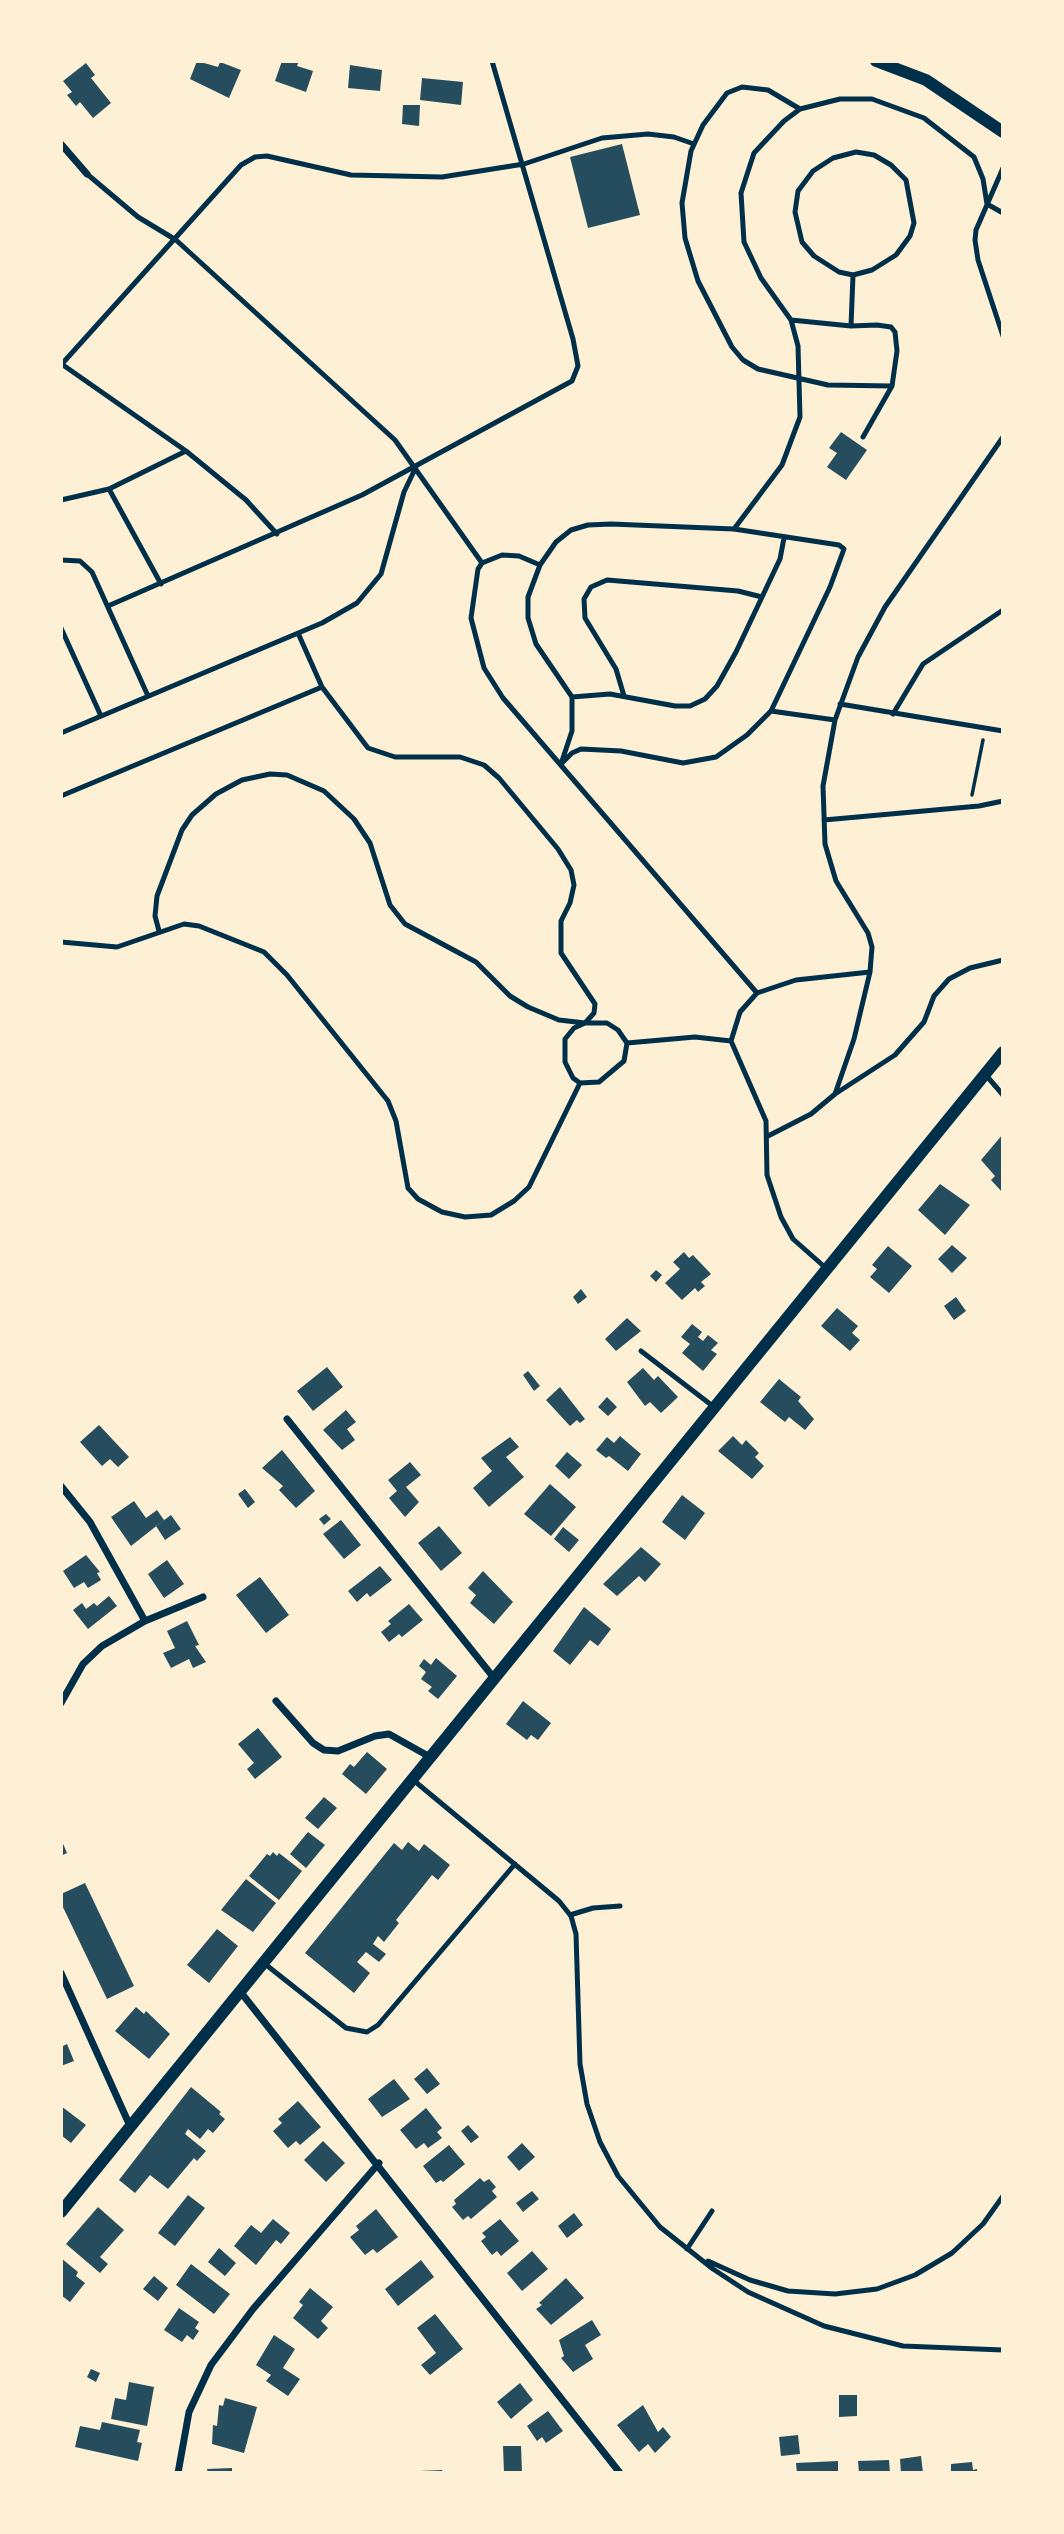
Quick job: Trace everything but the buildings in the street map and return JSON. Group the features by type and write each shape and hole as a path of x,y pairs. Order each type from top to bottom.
{"street":[{"path":"876,61 926,80 1002,130"},
{"path":"61,144 87,174"},
{"path":"61,2211 1003,1052"},
{"path":"287,1419 494,1678"},
{"path":"61,1486 90,1522 145,1621"},
{"path":"61,1703 74,1678 92,1655 112,1639 145,1621 203,1597"},
{"path":"276,1701 313,1743 324,1751 338,1751 375,1736 389,1734 430,1756"},
{"path":"61,1973 130,2126"},
{"path":"239,1990 379,2163 620,2473"},
{"path":"178,2473 189,2412 211,2365 253,2309 379,2163"}],"lane":[{"path":"108,607 277,534 416,467 568,384 578,371 573,339 492,61"},
{"path":"800,109 760,88 733,90 711,112 694,144 684,184 682,220 698,281 720,328 743,360 775,375 828,385 892,386"},
{"path":"734,529 771,483 791,446 800,417 798,345 791,320 750,259 741,222 741,193 754,153 783,121 800,109 841,99 872,99 924,118 974,157 983,179 987,204"},
{"path":"277,534 246,500 186,451 62,365 241,164 256,157 267,156 372,177 464,175 524,164 579,144 624,135 674,137 694,144"},
{"path":"856,152 874,155 891,165 905,180 914,223 910,236 896,255 872,270 853,275 839,271 814,256 802,242 794,212 798,191 813,171 833,158 856,152"},
{"path":"1003,168 976,230 975,240 981,272 1003,337"},
{"path":"87,174 138,216 176,240 395,440 482,563"},
{"path":"987,204 1003,213"},
{"path":"851,326 853,275"},
{"path":"791,320 891,327 895,332 897,351 892,386 863,437"},
{"path":"835,1094 854,1039 870,972 872,947 868,933 836,881 827,852 823,786 835,720 858,657 885,607 1003,437"},
{"path":"61,500 109,489 186,451"},
{"path":"61,733 345,611 368,593 381,574 404,492 416,467"},
{"path":"109,489 161,584"},
{"path":"588,525 734,529 843,547 844,552 830,587 771,711 728,750 705,761 683,763 621,751 581,749 572,752 561,764 572,731 572,697 536,644 530,627 528,597 540,565 556,541 571,530 588,525"},
{"path":"572,697 624,696 675,706 690,706 705,699 726,674 780,559 784,538"},
{"path":"540,565 519,556 502,555 482,563 475,576 471,606 479,656 503,698 757,993"},
{"path":"61,560 73,559 85,564 108,607 148,696"},
{"path":"624,696 616,669 585,618 584,598 595,583 607,580 646,583 738,591 762,597"},
{"path":"893,714 923,664 1003,610"},
{"path":"61,628 101,716"},
{"path":"159,932 155,916 157,896 182,830 192,815 216,794 242,780 271,774 288,775 324,791 354,818 370,843 390,905 405,924 470,958 510,996 528,1007 559,1020 585,1023 607,1023 618,1030 626,1043 624,1062 599,1082 580,1083 573,1079 567,1068 563,1047 569,1033 585,1023 594,1013 595,1004 561,953 561,921 570,903 574,885 571,870 558,849 499,778 484,765 460,757 415,759 377,753 359,737 322,687 298,633"},
{"path":"61,796 322,687"},
{"path":"840,704 1003,731"},
{"path":"771,711 835,720"},
{"path":"824,821 969,807 1003,801"},
{"path":"61,942 117,947 133,944 159,932 184,925 200,926 264,952 287,975 388,1101 396,1121 408,1188 418,1199 442,1212 465,1217 491,1215 514,1201 529,1187 580,1083"},
{"path":"768,1136 811,1114 835,1094 895,1055 924,1022 934,996 948,979 959,972 1003,960"},
{"path":"827,1269 793,1238 780,1217 767,1175 768,1136 761,1105 731,1041 740,1012 757,993 796,980 870,972"},
{"path":"626,1043 695,1037 731,1041"},
{"path":"985,1074 1003,1095"},
{"path":"641,1351 714,1407"},
{"path":"412,1779 559,1901 570,1915 576,1934 580,2064 591,2117 606,2153 626,2187 660,2227 757,2297 844,2333 923,2349 1003,2350"},
{"path":"262,1962 346,2028 367,2032 378,2025 515,1864"},
{"path":"570,1915 593,1908 620,1906"},
{"path":"687,2248 725,2270 775,2288 814,2294 866,2291 907,2279 944,2259 976,2232 1003,2196"},
{"path":"687,2248 712,2211"}],"path":[{"path":"969,807 986,728"}]}
